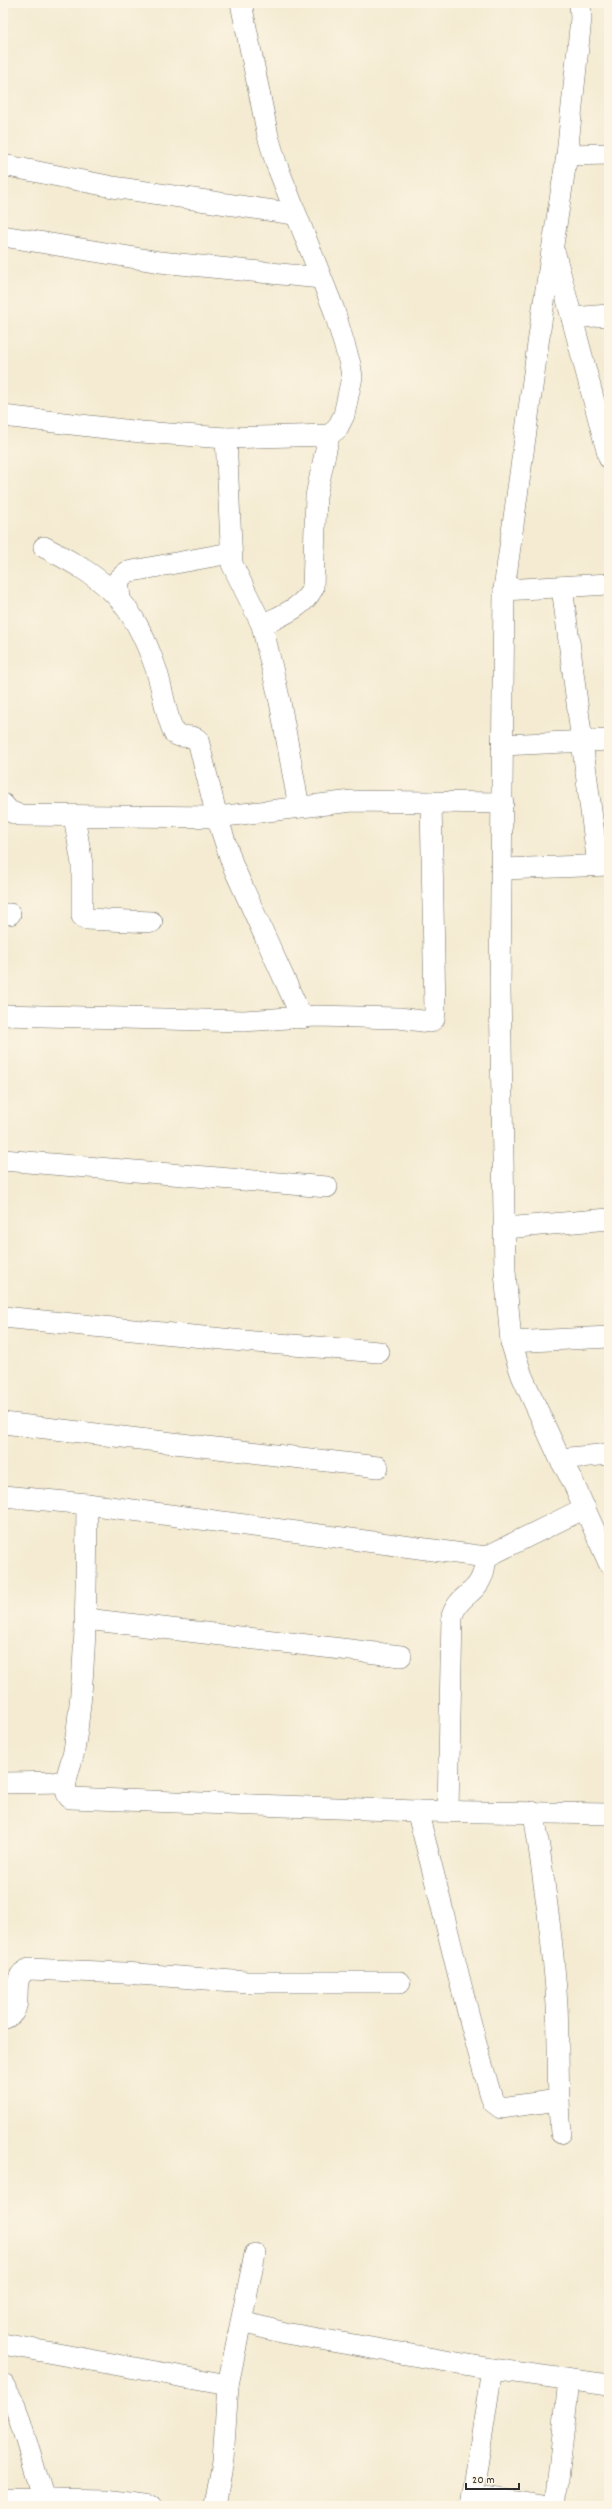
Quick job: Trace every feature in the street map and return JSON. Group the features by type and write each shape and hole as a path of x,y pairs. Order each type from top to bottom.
{"street":[{"path":"3,416 142,432 226,438 329,435 337,429 344,415 352,377 334,310 294,214 268,136 241,3"},
{"path":"580,3 581,18 567,155 504,590 500,988 506,1228 505,1271 512,1342 522,1376 560,1459 572,1480 609,1563"},
{"path":"567,155 609,154"},
{"path":"3,165 113,187 294,214"},
{"path":"3,236 160,262 321,278"},
{"path":"553,245 609,458"},
{"path":"572,318 609,315"},
{"path":"262,625 300,606 308,598 313,588 316,496 329,435"},
{"path":"226,438 230,553 236,574 262,625 280,702 299,807"},
{"path":"44,547 91,573 120,599 139,627 145,640 174,733 180,737 193,737 198,740 217,817 233,866 302,1018"},
{"path":"120,599 118,580 127,572 230,553"},
{"path":"504,590 609,584"},
{"path":"502,869 603,865 582,741 562,587"},
{"path":"502,746 609,740"},
{"path":"3,804 9,811 19,816 217,817 352,801 503,803"},
{"path":"3,1015 244,1021 302,1018 399,1018 425,1023 434,1019 448,802"},
{"path":"74,816 82,864 84,918 152,922"},
{"path":"3,1160 328,1187"},
{"path":"506,1228 609,1219"},
{"path":"3,1317 243,1341 378,1352"},
{"path":"512,1342 609,1337"},
{"path":"3,1424 378,1467"},
{"path":"560,1459 609,1454"},
{"path":"3,1496 87,1504 497,1552"},
{"path":"87,1504 86,1619 77,1732 66,1782 67,1795 75,1799 417,1811 448,1810 609,1814"},
{"path":"448,1810 452,1616 457,1605 479,1584 497,1552 585,1508"},
{"path":"86,1619 401,1656"},
{"path":"3,1783 66,1782"},
{"path":"417,1811 434,1872 471,2030 493,2102 501,2108 558,2100"},
{"path":"534,1812 550,1929 557,2006 558,2100 561,2133"},
{"path":"3,2019 14,2013 18,2006 18,1980 20,1974 29,1969 124,1973 188,1979 247,1982 400,1982"},
{"path":"215,2506 223,2460 228,2385 256,2254"},
{"path":"242,2322 285,2333 492,2369 605,2385"},
{"path":"3,2344 228,2385"},
{"path":"492,2369 472,2500 543,2506"},
{"path":"555,2506 569,2380"},
{"path":"3,2384 15,2405 45,2502"},
{"path":"3,2498 45,2502 124,2501 151,2506"}]}
